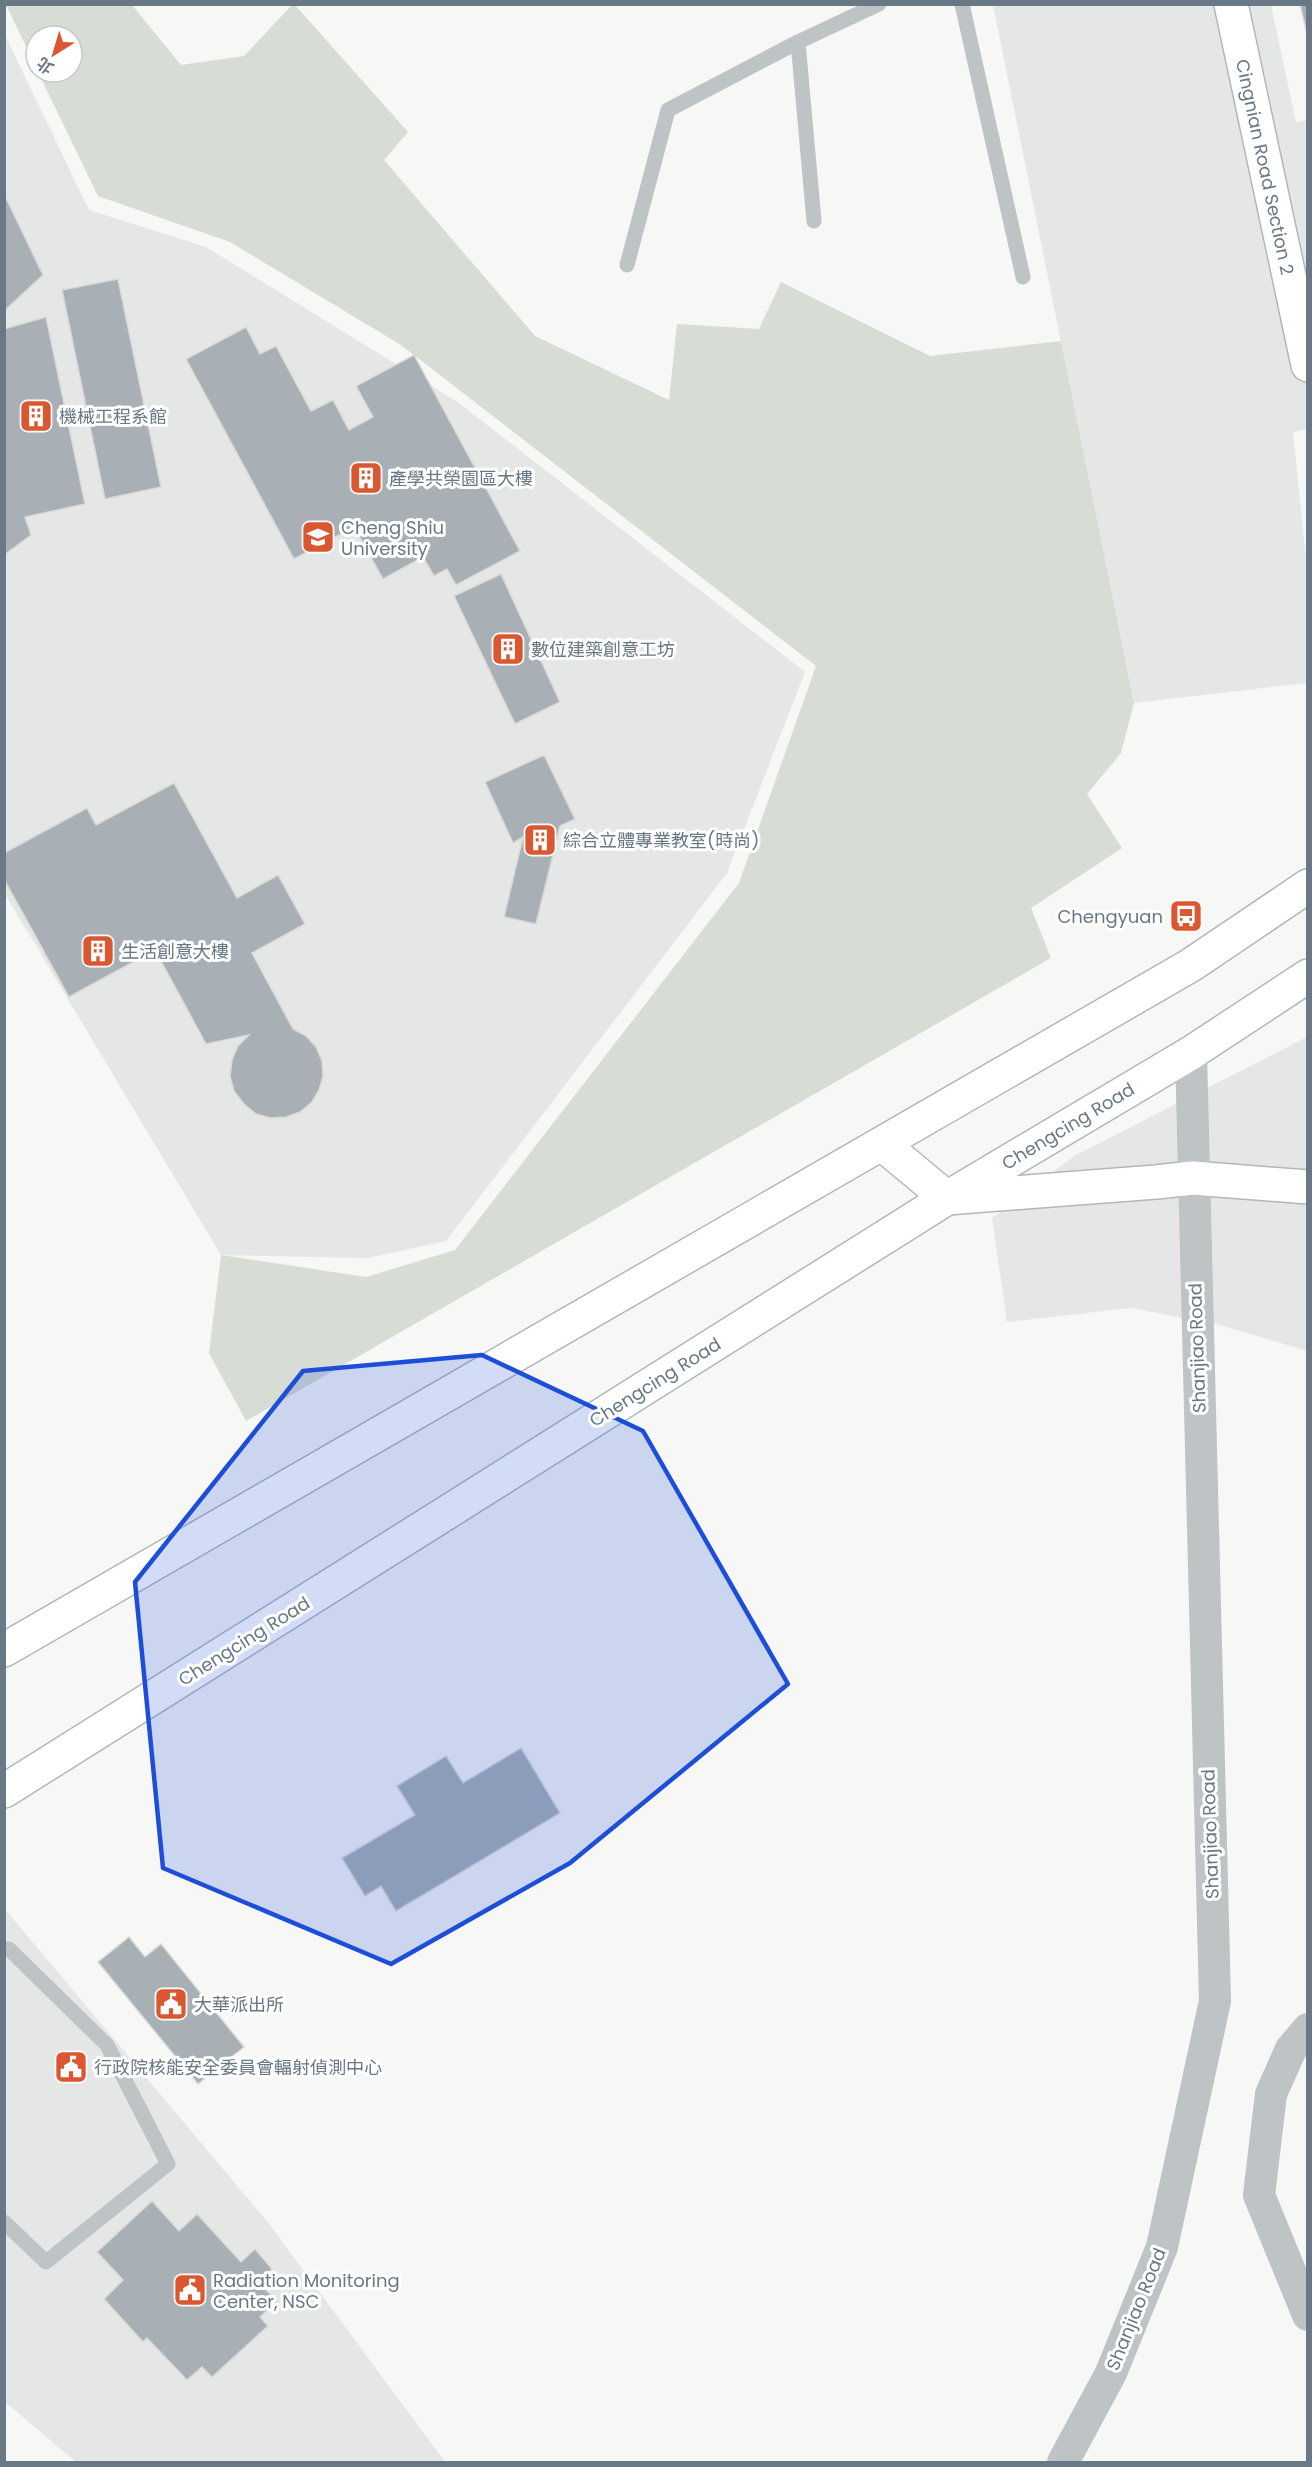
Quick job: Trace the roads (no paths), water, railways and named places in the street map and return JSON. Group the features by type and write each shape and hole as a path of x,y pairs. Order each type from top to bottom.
{"main road":[{"name":"Cingnian Road Section 2","path":"1231,4 1308,365"},
{"path":"4,1650 1191,965 1308,886"},
{"name":"Chengcing Road","path":"4,1791 947,1198 1191,1053 1308,976"},
{"path":"882,1144 947,1198 1193,1178 1308,1187"}],"street":[{"name":"Shanjiao Road","path":"1063,2463 1112,2373 1162,2247 1215,2001 1191,1053"},
{"path":"1308,2029 1291,2049 1271,2094 1259,2195 1308,2315"}],"lane":[{"path":"627,265 668,110 798,42 879,4"},
{"path":"962,4 1023,277"},
{"path":"798,42 813,221"},
{"path":"4,1949 9,1949 106,2045 168,2164 46,2262 4,2222"}],"place":[{"name":"機械工程系館","path":"36,416"},
{"name":"產學共榮園區大樓","path":"366,478"},
{"name":"Cheng Shiu University","path":"318,537"},
{"name":"數位建築創意工坊","path":"508,649"},
{"name":"綜合立體專業教室(時尚)","path":"540,840"},
{"name":"Chengyuan","path":"1186,916"},
{"name":"生活創意大樓","path":"98,951"},
{"name":"大華派出所","path":"171,2004"},
{"name":"行政院核能安全委員會輻射偵測中心","path":"71,2067"},
{"name":"Radiation Monitoring Center, NSC","path":"190,2290"}]}
